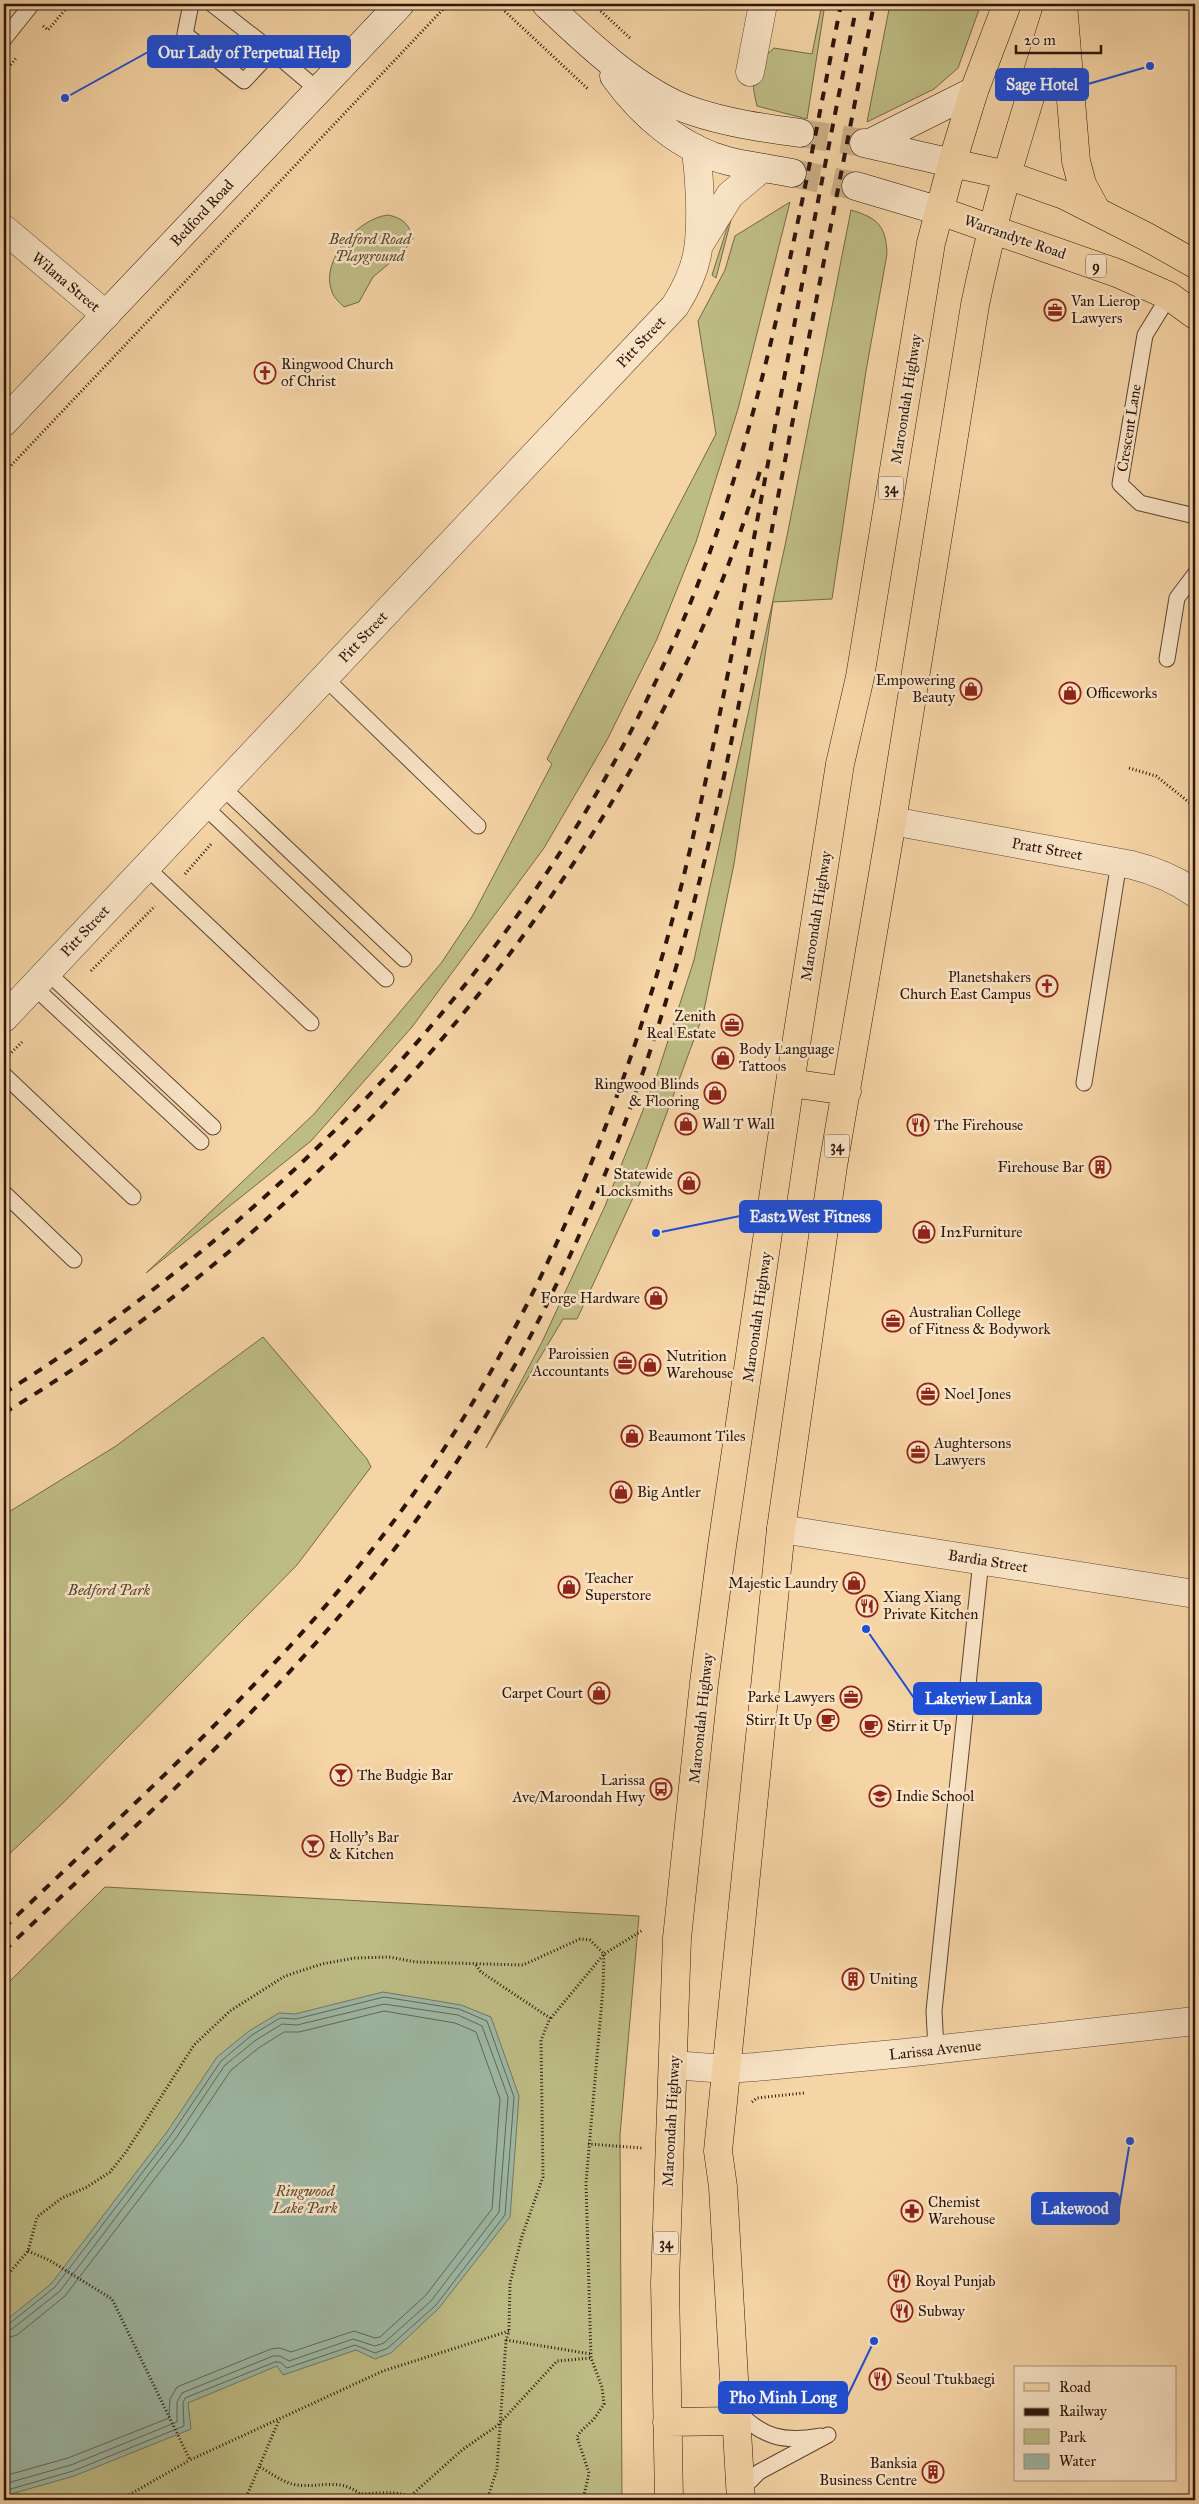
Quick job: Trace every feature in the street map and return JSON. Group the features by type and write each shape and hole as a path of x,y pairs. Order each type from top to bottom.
{"main road":[{"name":"Maroondah Highway","path":"669,2500 665,2283 677,1938 704,1683 790,1083 840,764 860,677 928,261 952,163 974,91 1007,4"},
{"path":"1007,175 1059,4"},
{"path":"1063,4 1076,162 1082,184 1096,210"},
{"path":"952,163 1007,175 1064,195 1096,210 1195,264"},
{"name":"34","path":"741,2499 723,2187 718,2151 781,1529 833,1166 892,821 975,305 992,229 1007,175"},
{"name":"Warrandyte Road","path":"940,211 1116,273 1169,296 1195,315"},
{"path":"790,1083 847,1091"},
{"path":"667,2422 736,2415"}],"street":[{"name":"Bedford Road","path":"4,422 400,4"},
{"path":"546,4 594,49 652,92 691,111 725,121 800,134"},
{"path":"750,72 750,31 763,4"},
{"path":"594,49 626,92 656,123 695,148 727,161 792,174"},
{"path":"952,163 866,144 974,91"},
{"name":"Pitt Street","path":"4,1018 675,306 694,269 700,242 699,166 695,148"},
{"name":"Pitt Street","path":"700,242 730,195 762,168"},
{"name":"Warrandyte Road","path":"856,186 940,211"},
{"name":"Wilana Street","path":"4,229 106,315"},
{"name":"Pratt Street","path":"892,821 1119,862 1156,871 1195,893"},
{"name":"Bardia Street","path":"781,1529 1195,1594"},
{"name":"Larissa Avenue","path":"673,2065 725,2069 936,2050 1195,2020"}],"lane":[{"path":"4,39 32,4"},
{"path":"191,4 185,34 244,82 272,51"},
{"path":"212,4 318,90"},
{"name":"Crescent Lane","path":"1169,296 1145,335 1120,484 1140,503 1195,516"},
{"path":"1167,659 1177,598 1195,574"},
{"path":"325,678 478,826"},
{"path":"212,796 404,959"},
{"path":"212,796 386,978"},
{"path":"1084,1083 1119,862"},
{"path":"146,867 311,1023"},
{"path":"40,979 213,1127"},
{"path":"40,979 201,1142"},
{"path":"4,1075 133,1196"},
{"path":"4,1193 74,1260"},
{"path":"936,2050 934,2011 982,1560"},
{"path":"736,2415 777,2438 800,2440 828,2435 759,2472 748,2483 741,2499"}],"path":[{"path":"4,473 448,4"},
{"path":"593,4 632,40"},
{"path":"1130,768 1156,776 1195,807"},
{"path":"487,2500 497,2470 498,2425 506,2340 510,2330 510,2283 522,2236 542,2177 541,2040 550,2018 604,1954 643,1930"},
{"path":"4,2279 28,2251 37,2217 62,2198 87,2187 110,2172 126,2152 194,2045 230,2011 285,1976 322,1964 355,1958 389,1956 416,1962 523,1965 580,1939 590,1940 604,1954 603,1988 586,2183 591,2356 602,2387 604,2404 594,2419 577,2437 589,2473 583,2500"},
{"path":"475,1964 481,1972 550,2018"},
{"path":"752,2108 752,2100 814,2092"},
{"path":"588,2144 669,2150"},
{"path":"28,2251 49,2260 112,2299 190,2460"},
{"path":"120,2500 190,2460 384,2371 510,2330"},
{"path":"506,2340 591,2356"},
{"path":"406,2500 462,2450 498,2425 557,2361 591,2356"},
{"path":"245,2500 279,2419"},
{"path":"260,2467 292,2484 341,2484 352,2487 360,2494 393,2492 410,2495 420,2500"}],"green space":[{"path":"822,4 825,4 807,119 757,106 753,80 757,68 774,48 812,54"},
{"path":"890,4 981,4 958,68 934,89 867,122"},
{"path":"790,202 738,409 696,542 657,639 607,740 544,848 412,1027 311,1141 146,1273 314,1114 442,962 473,915 552,764 547,759 716,434 698,321 725,270 735,236"},
{"path":"851,210 868,216 879,225 885,236 887,254 866,371 832,599 773,602 734,864 703,1015 645,1172 577,1319 563,1319 486,1448 542,1342 605,1206 657,1075 694,960 786,541"},
{"name":"Bedford Road Playground","path":"388,215 405,222 410,229 413,239 404,251 373,277 359,302 344,307 333,294 329,280 336,254 354,232 377,218"},
{"path":"731,220 716,278 712,275"},
{"name":"Bedford Park","path":"263,1337 367,1459 371,1467 297,1565 63,1803 4,1859 4,1515 116,1446"},
{"name":"Ringwood Lake Park","path":"105,1887 639,1916 620,2135 622,2500 4,2500 4,1987"}],"water":[{"path":"383,1992 461,2005 491,2017 519,2096 510,2217 439,2308 391,2353 375,2359 356,2350 283,2375 277,2366 188,2403 191,2429 74,2476 4,2496 4,2322 51,2284 167,2132 217,2057 249,2031 279,2013 295,2014"}],"tunnel":[{"path":"800,133 864,143"},
{"path":"792,173 856,186"}],"railway":[{"path":"4,1393 123,1312 236,1222 342,1123 440,1015 528,900 605,778 671,649 723,514 759,388 790,261 841,4"},
{"path":"4,1928 231,1709 285,1652 386,1531 432,1467 475,1399 514,1329 550,1257 583,1184 639,1033 683,879 735,639 857,4"},
{"path":"4,1951 172,1791 280,1682 332,1625 381,1566 428,1504 474,1435 515,1364 553,1290 588,1215 619,1138 647,1060 672,981 707,852 739,702 874,4"},
{"path":"4,1413 90,1358 173,1297 251,1233 326,1163 397,1090 464,1013 526,932 584,847 638,756 687,662 709,614 746,515 762,464"}],"place":[{"name":"Sage Hotel","path":"1150,66"},
{"name":"Our Lady of Perpetual Help","path":"65,98"},
{"name":"Van Lierop Lawyers","path":"1055,310"},
{"name":"Ringwood Church of Christ","path":"265,373"},
{"name":"Empowering Beauty","path":"971,689"},
{"name":"Officeworks","path":"1070,693"},
{"name":"Planetshakers Church East Campus","path":"1047,986"},
{"name":"Zenith Real Estate","path":"732,1025"},
{"name":"Body Language Tattoos","path":"723,1058"},
{"name":"Ringwood Blinds & Flooring","path":"715,1093"},
{"name":"Wall T Wall","path":"686,1124"},
{"name":"The Firehouse","path":"918,1125"},
{"name":"Firehouse Bar","path":"1100,1167"},
{"name":"Statewide Locksmiths","path":"689,1183"},
{"name":"In2Furniture","path":"924,1232"},
{"name":"East2West Fitness","path":"656,1233"},
{"name":"Forge Hardware","path":"656,1298"},
{"name":"Australian College of Fitness & Bodywork","path":"893,1321"},
{"name":"Paroissien Accountants","path":"625,1363"},
{"name":"Nutrition Warehouse","path":"650,1365"},
{"name":"Noel Jones","path":"928,1394"},
{"name":"Beaumont Tiles","path":"632,1436"},
{"name":"Aughtersons Lawyers","path":"918,1452"},
{"name":"Big Antler","path":"621,1492"},
{"name":"Majestic Laundry","path":"854,1583"},
{"name":"Teacher Superstore","path":"569,1587"},
{"name":"Xiang Xiang Private Kitchen","path":"867,1606"},
{"name":"Lakeview Lanka","path":"866,1629"},
{"name":"Carpet Court","path":"599,1693"},
{"name":"Parke Lawyers","path":"851,1697"},
{"name":"Stirr It Up","path":"828,1720"},
{"name":"Stirr it Up","path":"871,1726"},
{"name":"The Budgie Bar","path":"341,1775"},
{"name":"Larissa Ave/Maroondah Hwy","path":"661,1789"},
{"name":"Indie School","path":"880,1796"},
{"name":"Holly's Bar & Kitchen","path":"313,1846"},
{"name":"Uniting","path":"853,1979"},
{"name":"Lakewood","path":"1130,2141"},
{"name":"Chemist Warehouse","path":"912,2211"},
{"name":"Royal Punjab","path":"899,2281"},
{"name":"Subway","path":"902,2311"},
{"name":"Pho Minh Long","path":"874,2341"},
{"name":"Seoul Ttukbaegi","path":"880,2379"},
{"name":"Banksia Business Centre","path":"933,2472"}]}
